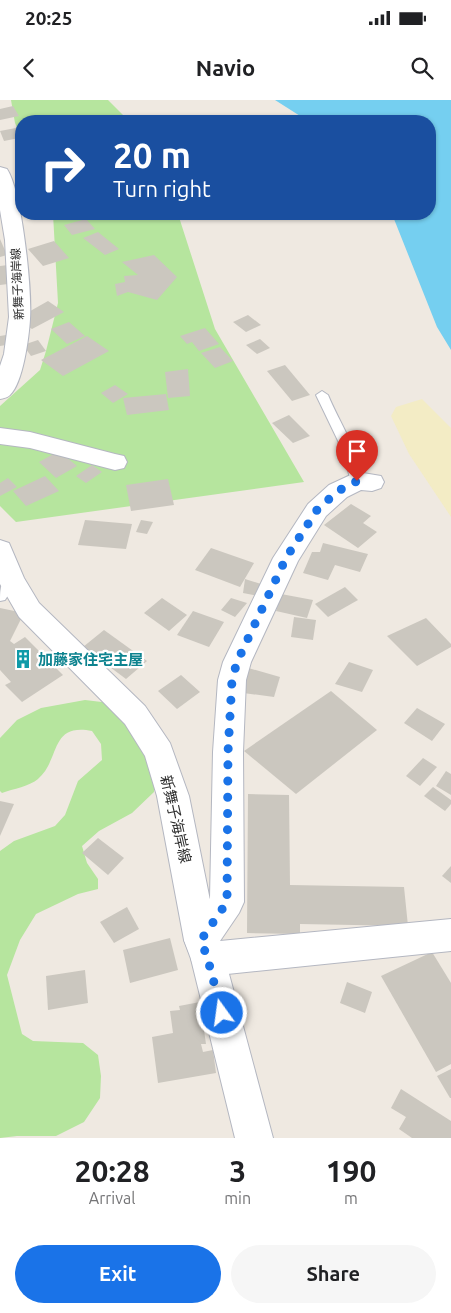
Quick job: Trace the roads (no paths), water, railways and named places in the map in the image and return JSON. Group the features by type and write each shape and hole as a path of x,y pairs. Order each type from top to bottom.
{"main road":[{"name":"新舞子海岸線","path":"0,173 7,196 15,240 20,317 15,354 4,388 0,392"},
{"path":"0,436 30,440 115,462"},
{"path":"364,482 338,491 317,510 286,558 237,662 232,680 228,752 227,902 204,950 451,935"},
{"name":"新舞子海岸線","path":"0,550 6,588 135,716 159,752 173,796 204,950 254,1138"}],"lane":[{"path":"322,395 329,413 348,445 364,482"}],"water":[{"path":"275,100 451,100 451,350 437,327 394,220 436,220 436,115 299,115"}],"place":[{"name":"加藤家住宅主屋","path":"23,659"}]}
